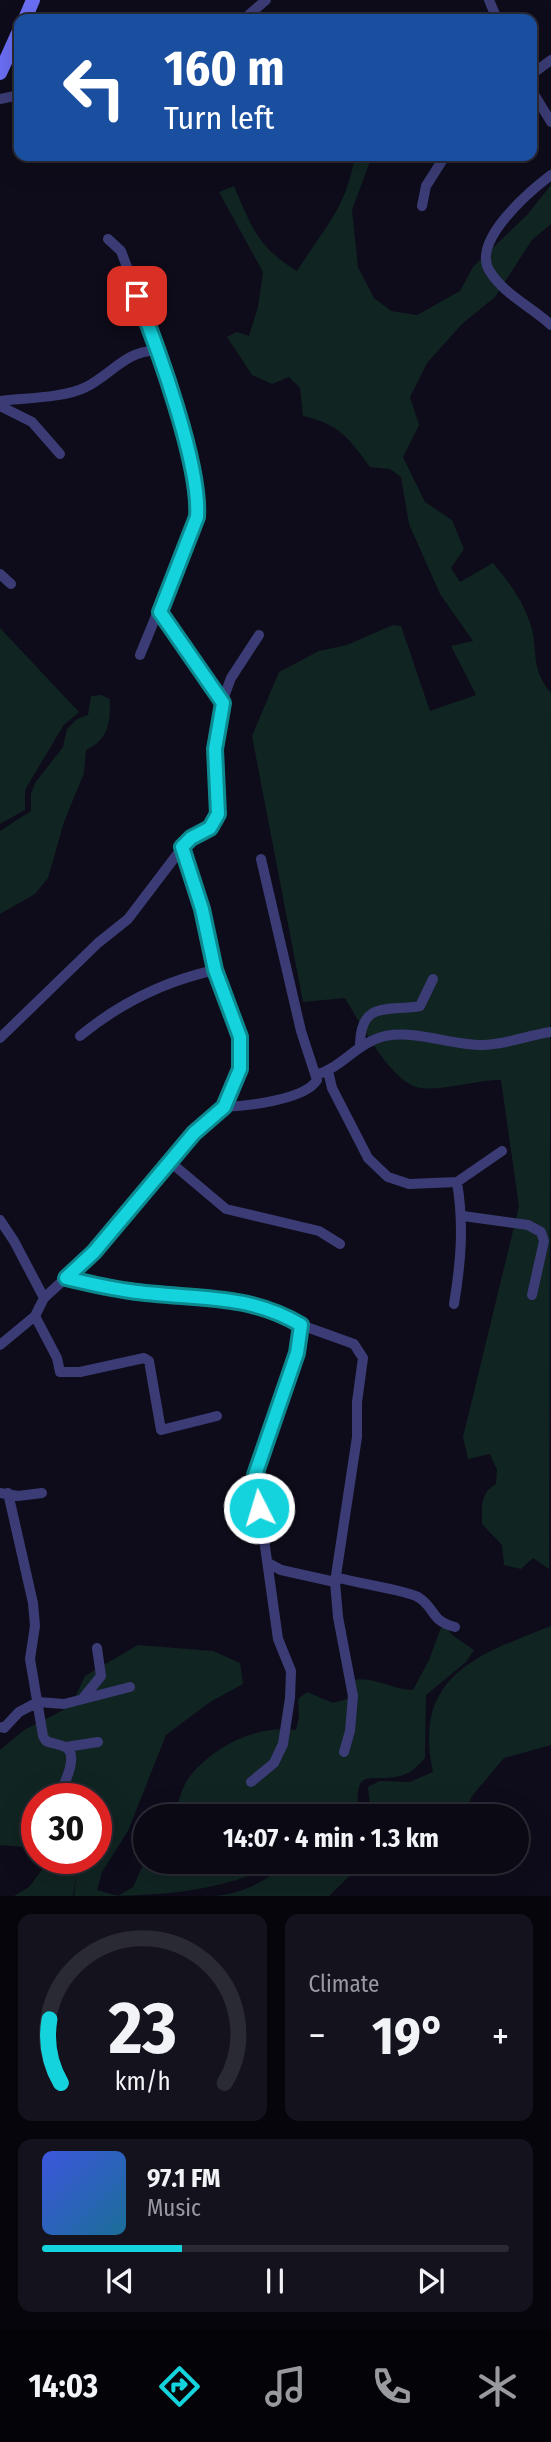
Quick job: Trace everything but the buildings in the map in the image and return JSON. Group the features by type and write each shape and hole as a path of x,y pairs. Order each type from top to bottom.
{"street":[{"path":"250,14 266,0"},
{"path":"0,73 14,42"},
{"path":"537,99 551,122"},
{"path":"422,206 426,186 441,161"},
{"path":"551,175 529,191 493,234 486,259 489,270 551,325"},
{"path":"108,239 121,251 156,351 193,473 198,504 197,517 140,655"},
{"path":"0,403 79,390 130,356 145,350 156,351"},
{"path":"0,403 32,422 60,454"},
{"path":"0,575 10,584"},
{"path":"160,612 223,703"},
{"path":"0,1038 98,943 128,919 191,838 210,828 218,814 215,749 223,703 231,678 259,635"},
{"path":"0,1345 35,1316 44,1298 94,1252 194,1133 224,1107 240,1069 240,1037 215,970 202,909 182,847"},
{"path":"224,1107 294,1096 314,1085 316,1075 301,1031 261,859"},
{"path":"80,1036 112,1012 170,981 215,970"},
{"path":"360,1044 361,1032 367,1018 379,1009 420,1006 433,979"},
{"path":"316,1075 328,1071 360,1044 386,1036 412,1035 483,1045 551,1032"},
{"path":"328,1071 332,1088 368,1158 380,1172 400,1183 457,1182 502,1151"},
{"path":"169,1161 226,1209 319,1231 340,1244"},
{"path":"454,1304 461,1263 463,1216 457,1182"},
{"path":"463,1216 528,1226 541,1232 544,1241 532,1295"},
{"path":"0,1220 44,1298"},
{"path":"66,1278 130,1291 234,1300 276,1310 301,1325 354,1344 363,1358 357,1402 357,1437 336,1580 338,1617 353,1696 344,1752"},
{"path":"35,1316 57,1358 60,1372 80,1372 144,1359 149,1361 161,1430 217,1416"},
{"path":"251,1782 274,1763 279,1754 290,1698 291,1671 278,1639 255,1475 297,1353 301,1325"},
{"path":"42,1493 18,1496 4,1493 33,1603 35,1626 30,1659 46,1741 66,1747 98,1742"},
{"path":"268,1563 281,1570 405,1592 419,1598 440,1623 456,1627"},
{"path":"84,1697 101,1676 97,1648"},
{"path":"0,1727 5,1728 19,1712 38,1702 64,1704 130,1687"},
{"path":"64,1783 71,1762 66,1747"}],"green space":[{"path":"354,161 370,161 352,210 358,267 374,298 391,311 417,315 460,291 473,267 527,215 551,185 551,224 532,240 495,297 462,324 427,363 410,397 419,425 403,457 425,502 452,520 464,549 451,568 460,582 493,563 518,597 532,630 539,674 551,693 549,1569 533,1558 521,1569 504,1565 502,1545 482,1524 483,1501 487,1492 496,1484 497,1470 490,1454 468,1459 463,1437 519,1206 501,1080 439,1088 420,1088 409,1084 377,1050 345,998 303,1002 252,736 279,672 319,651 347,645 393,625 401,626 430,711 476,695 451,646 473,641 440,594 409,524 401,477 390,469 370,467 342,434 326,423 303,416 300,388 289,377 272,384 252,375 227,337 237,332 249,336 258,307 263,272 219,192 234,186 246,214 265,245 297,271 340,204"},
{"path":"0,628 79,712 63,726 25,790 25,810 0,824"},
{"path":"101,695 110,699 107,729 94,746 86,750 84,773 64,822 48,878 35,894 0,914 0,831 31,811 31,794 35,783 63,747 67,729 77,719 88,715 91,696"},
{"path":"443,1622 452,1635 474,1650 466,1662 426,1695 425,1758 408,1773 363,1781 359,1787 358,1804 177,1804 187,1780 211,1755 251,1734 281,1729 296,1730 299,1717 298,1699 307,1692 333,1703 347,1699 353,1680 361,1679 413,1690 429,1660"},
{"path":"551,1626 551,1745 504,1758 472,1796 469,1804 370,1804 368,1787 380,1781 410,1782 433,1772 429,1739 432,1713 442,1691 456,1674 498,1648"},
{"path":"138,1645 213,1651 240,1663 243,1684 210,1702 166,1735 139,1804 133,1804 133,1818 112,1856 112,1783 21,1783 21,1847 0,1845 0,1750 24,1730 71,1706 85,1676"},
{"path":"39,1874 76,1874 73,1896 14,1896 29,1887"},
{"path":"76,1874 101,1874 97,1890 117,1896 74,1896"},
{"path":"139,1874 251,1874 205,1888 119,1896 133,1887"},
{"path":"352,1874 329,1896 210,1896 242,1890 271,1876"}],"route":[{"path":"137,296 151,331 177,416 193,473 198,504 197,517 160,612 223,703 215,749 218,814 210,828 191,838 182,847 202,909 215,970 240,1037 242,1056 240,1069 224,1107 194,1133 124,1213 94,1252 66,1278 130,1291 234,1300 276,1310 301,1325 297,1353 255,1475 259,1508"}]}
